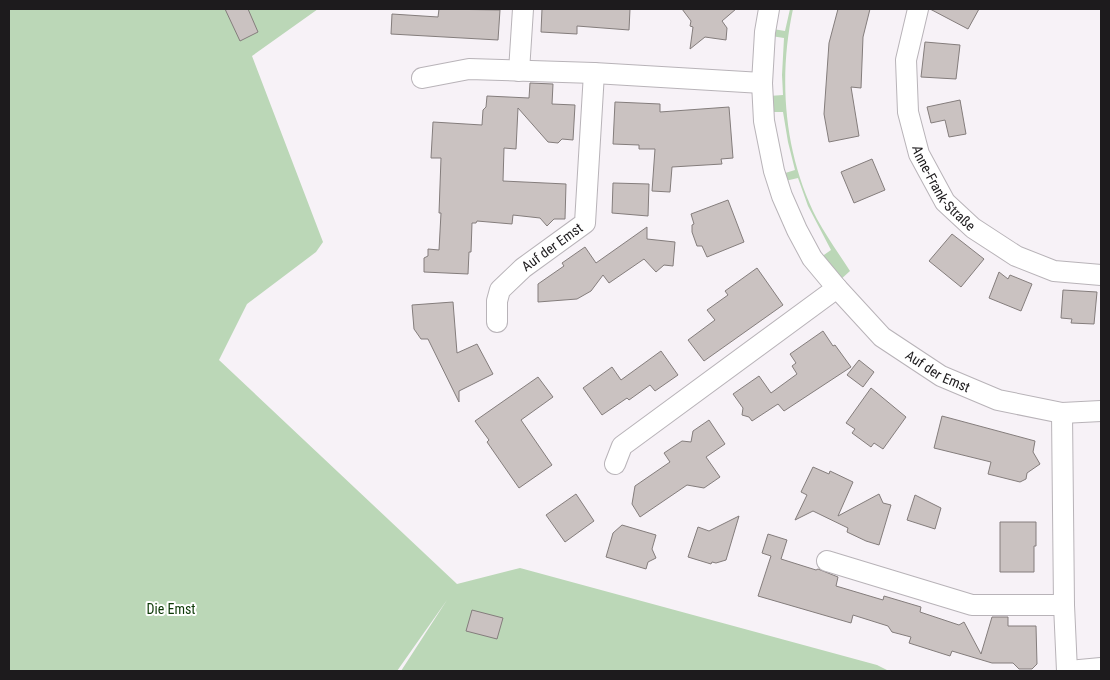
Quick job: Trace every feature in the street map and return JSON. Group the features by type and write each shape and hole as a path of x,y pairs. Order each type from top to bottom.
{"street":[{"path":"519,70 523,9"},
{"name":"Auf der Emst","path":"769,9 765,32 762,83 768,144 782,196 812,258 882,337 940,376 998,400 1062,413 1101,411"},
{"name":"Anne-Frank-Straße","path":"918,9 906,60 908,112 919,154 945,202 973,228 1016,256 1054,271 1101,275"},
{"path":"422,78 469,69 594,73 762,83"},
{"name":"Auf der Emst","path":"496,322 497,301 500,290 523,268 585,223 594,73"},
{"path":"615,464 622,446 837,288"},
{"path":"1062,413 1064,605 1068,671 1101,668"},
{"path":"827,561 972,605 1064,605"}],"green space":[{"name":"Die Emst","path":"9,9 318,9 252,56 323,242 316,252 247,304 219,360 457,584 520,568 877,665 889,671 401,671 447,600 397,671 9,671"},
{"path":"790,9 793,9 788,35 785,89 791,142 797,169 817,219 850,271 839,281 821,257 831,250 808,206 798,178 785,181 782,174 795,170 783,112 770,112 769,96 783,95 784,38 771,36 773,29 785,31"}],"building":[{"path":"225,9 248,9 258,32 240,41"},
{"path":"439,9 500,10 498,40 391,34 392,14 438,17"},
{"path":"542,9 630,9 629,30 577,26 577,34 541,32"},
{"path":"682,9 736,9 722,21 727,28 726,40 705,37 690,49 693,27 690,26 691,21"},
{"path":"838,9 870,9 863,37 861,88 851,87 859,136 829,142 824,114 829,43"},
{"path":"930,9 979,9 968,29"},
{"path":"925,42 960,45 956,79 921,77"},
{"path":"530,83 553,84 552,104 575,105 573,140 562,139 558,143 548,142 518,108 516,149 504,148 503,181 566,184 565,219 554,219 547,226 540,218 513,215 512,224 477,221 472,223 468,274 424,272 424,258 428,256 428,249 439,250 441,158 431,158 433,122 482,125 483,110 486,107 487,96 529,98"},
{"path":"960,100 966,134 949,137 945,120 931,123 927,107"},
{"path":"615,102 660,104 660,112 729,107 733,158 721,159 722,164 672,167 670,192 652,191 655,149 639,149 639,145 613,144"},
{"path":"872,159 885,190 854,203 841,172"},
{"path":"613,183 649,184 648,216 612,213"},
{"path":"728,200 744,242 707,257 702,246 697,246 692,232 692,225 694,224 691,214"},
{"path":"647,227 647,239 675,242 673,266 664,265 656,272 644,259 609,283 603,275 591,291 577,299 538,302 538,284 564,266 562,263 585,247 596,263"},
{"path":"952,234 984,259 961,287 929,261"},
{"path":"757,268 783,305 704,361 688,340 715,320 707,310 728,295 725,291"},
{"path":"999,272 1008,279 1010,275 1032,284 1021,311 989,298"},
{"path":"1063,290 1097,292 1094,324 1071,323 1072,319 1061,318"},
{"path":"453,302 457,353 477,344 493,374 459,391 459,402 428,339 421,339 414,329 412,305"},
{"path":"823,331 851,367 784,411 778,404 752,421 749,417 742,415 743,408 733,394 759,376 771,393 797,374 792,366 796,363 790,354"},
{"path":"661,351 678,375 655,391 650,385 629,400 627,398 602,415 583,388 612,367 621,380"},
{"path":"859,360 874,372 863,387 847,375"},
{"path":"538,377 553,397 521,420 552,465 519,488 475,421"},
{"path":"871,388 906,417 883,449 874,443 871,447 852,433 855,429 846,423"},
{"path":"942,416 1035,441 1033,452 1040,464 1027,473 1026,479 1020,482 988,474 991,462 934,448"},
{"path":"709,420 725,444 706,457 720,477 704,488 687,485 640,517 632,504 635,486 670,462 664,453 682,441 691,442 693,431"},
{"path":"813,467 829,474 830,471 853,482 838,516 879,494 883,503 891,505 879,545 847,532 848,528 813,511 795,520 807,495 801,492"},
{"path":"576,494 594,521 565,542 546,515"},
{"path":"915,495 941,508 935,529 907,520"},
{"path":"739,516 726,560 716,563 712,562 711,564 688,557 698,527 709,531"},
{"path":"1000,522 1036,522 1034,572 1000,572"},
{"path":"622,525 656,535 652,549 656,558 648,562 646,569 606,557 613,533"},
{"path":"768,534 787,540 781,559 818,569 838,577 836,586 883,600 884,596 921,607 920,612 959,625 964,622 981,654 992,617 1008,617 1008,626 1036,626 1037,664 1032,669 1019,669 1013,663 992,663 952,651 950,656 909,643 911,637 892,632 888,626 853,615 851,623 758,596 771,556 762,553"},
{"path":"472,610 503,618 497,639 466,631"}]}
